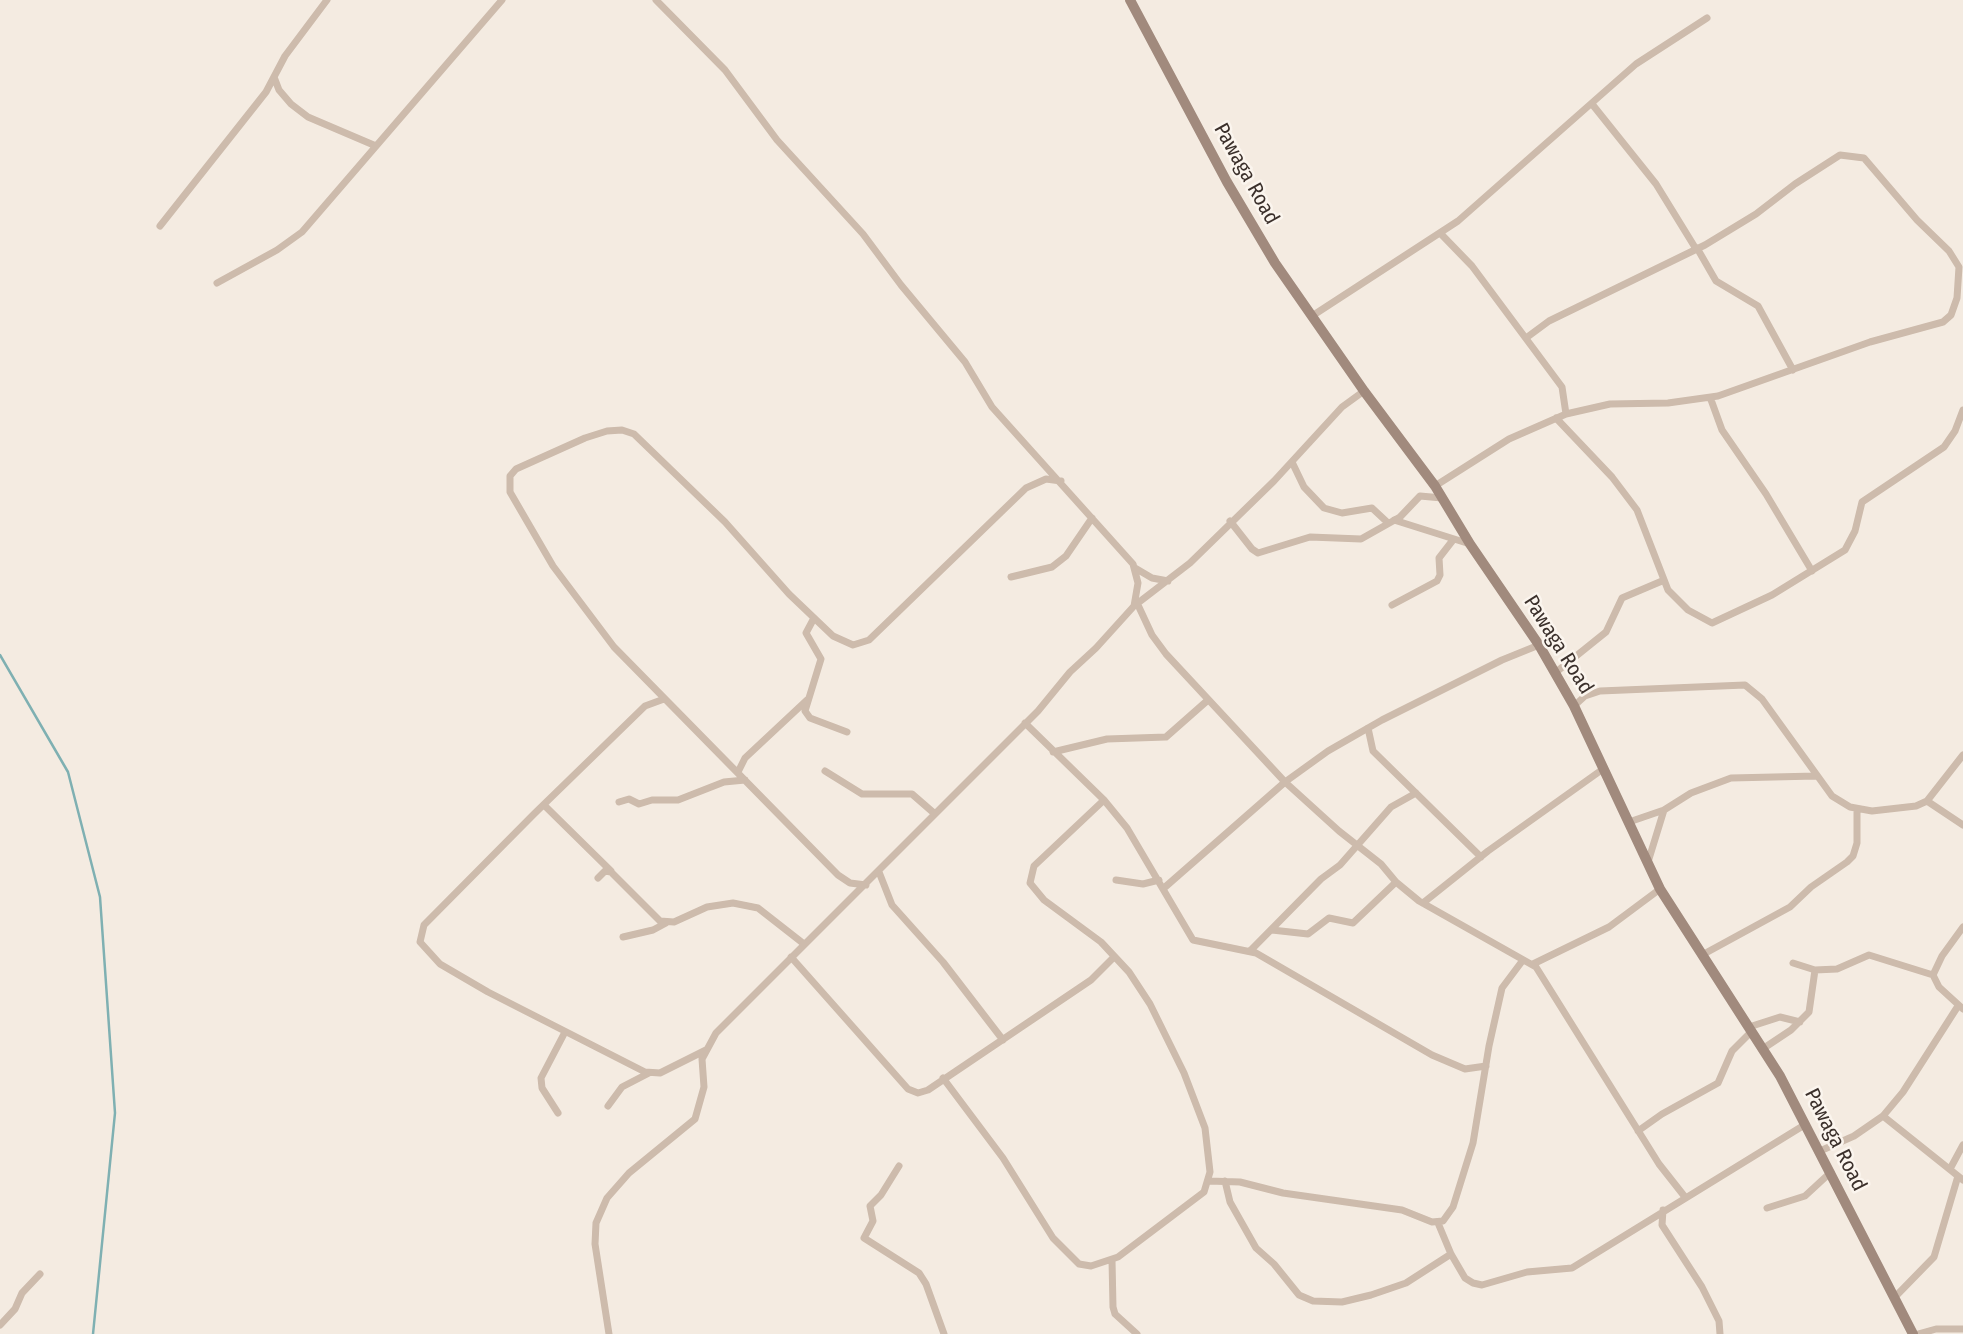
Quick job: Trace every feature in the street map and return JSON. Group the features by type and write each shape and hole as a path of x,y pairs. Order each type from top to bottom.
{"main road":[{"name":"Pawaga Road","path":"1130,0 1248,220 1364,391 1436,486 1470,544 1539,645 1574,706 1660,889 1764,1048 1807,1124 1894,1298 1915,1334"}],"street":[{"path":"160,226 242,124 285,56 327,0"},
{"path":"217,283 277,250 302,232 502,0"},
{"path":"656,0 725,70 777,140 863,233 901,285 965,362 992,407 1061,481 1135,568 1152,578 1169,581"},
{"path":"1312,316 1441,234 1643,60 1706,18"},
{"path":"274,77 285,97 308,117 376,146"},
{"path":"1592,104 1656,184 1716,281 1758,306 1793,370"},
{"path":"1436,486 1509,439 1566,414 1610,404 1710,397 1870,342 1943,322 1951,315 1960,282 1954,256 1864,158 1849,154 1840,155 1756,214 1697,249 1549,321 1526,338"},
{"path":"1441,234 1472,266 1562,387 1566,414"},
{"path":"609,1334 595,1244 596,1223 607,1198 629,1173 695,1119 703,1096 702,1059 716,1033 878,873 1136,605 1169,581 1292,462 1328,420 1364,391"},
{"path":"1710,397 1722,430 1766,494 1812,571"},
{"path":"1556,418 1612,477 1637,510 1662,581 1688,610 1712,623 1772,595 1845,550 1855,531 1862,502 1896,482 1948,443 1963,410"},
{"path":"866,885 850,883 838,875 614,647 553,566 510,492 510,476 516,468 607,431 622,430 634,435 717,513 814,618 844,643 860,644 869,640 1026,488 1046,479 1061,481"},
{"path":"1292,462 1304,487 1324,508 1342,513 1367,507 1391,521 1470,544"},
{"path":"1230,521 1258,553 1310,537 1361,539 1391,521 1420,496 1443,498"},
{"path":"1011,577 1052,567 1066,556 1092,518"},
{"path":"1392,606 1437,582 1440,575 1439,558 1453,540"},
{"path":"1135,568 1138,592 1136,605 1155,640 1285,782 1423,903 1461,927 1533,964 1638,1131 1685,1197"},
{"path":"1555,673 1606,632 1622,598 1662,581"},
{"path":"814,618 806,633 821,659 807,700 807,715 848,732"},
{"path":"1116,880 1162,884 1285,782 1328,751 1502,660 1539,645"},
{"path":"1574,706 1585,696 1600,691 1745,685 1762,699 1832,796 1857,809 1891,811 1927,802 1963,755"},
{"path":"663,699 645,706 544,805 424,925 420,942 440,964 565,1032 649,1073 660,1073 706,1050"},
{"path":"738,772 745,758 807,700"},
{"path":"1053,752 1107,739 1163,738 1208,700"},
{"path":"1025,723 1104,800 1127,828 1193,940 1250,951 1432,1055 1465,1069 1486,1066"},
{"path":"1368,728 1373,751 1480,857"},
{"path":"1423,903 1480,857 1603,769"},
{"path":"825,771 862,794 912,794 935,814"},
{"path":"1629,822 1664,810 1681,798 1723,779 1786,774 1816,776"},
{"path":"619,802 629,799 639,804 652,800 677,800 724,782 745,780"},
{"path":"1250,951 1357,846 1391,807 1416,793"},
{"path":"943,1078 1003,1158 1053,1238 1067,1255 1079,1264 1091,1266 1112,1260 1137,1246 1204,1192 1209,1181 1208,1143 1191,1090 1144,995 1129,972 1101,942 1044,900 1030,883 1034,866 1104,800"},
{"path":"1927,802 1963,825"},
{"path":"544,805 656,919 667,922"},
{"path":"1702,955 1790,907 1811,887 1847,862 1853,856 1857,843 1857,809"},
{"path":"1648,862 1664,810"},
{"path":"598,878 606,871 611,872"},
{"path":"878,873 892,905 943,962 1003,1040"},
{"path":"1272,930 1308,934 1329,918 1353,923 1396,882"},
{"path":"1533,964 1608,927 1660,889"},
{"path":"623,937 687,918 707,907 733,903 758,908 804,944"},
{"path":"1933,975 1942,956 1963,927"},
{"path":"1793,963 1815,970 1838,969 1869,955 1933,975 1939,987 1961,1007 1903,1092 1883,1116 1854,1136 1820,1152"},
{"path":"791,957 910,1092 923,1092 1091,980 1114,957"},
{"path":"1438,1223 1447,1218 1453,1208 1475,1133 1502,988 1523,960"},
{"path":"1764,1048 1800,1022 1809,1012 1815,970"},
{"path":"1638,1131 1662,1114 1718,1083 1732,1051 1750,1029 1780,1017 1800,1022"},
{"path":"558,1112 542,1088 541,1078 565,1032"},
{"path":"608,1106 622,1087 649,1073"},
{"path":"1883,1116 1961,1178 1934,1256 1894,1298"},
{"path":"1209,1181 1224,1181 1283,1193 1402,1210 1438,1223 1465,1278 1482,1285 1527,1272 1572,1268 1807,1124"},
{"path":"1950,1168 1963,1145"},
{"path":"899,1166 881,1195 870,1206 873,1221 864,1238 919,1273 926,1284 944,1334"},
{"path":"1767,1208 1805,1196 1831,1172"},
{"path":"1224,1181 1230,1202 1256,1248 1274,1264 1299,1295 1313,1301 1342,1302 1371,1295 1406,1283 1451,1254"},
{"path":"1663,1210 1662,1225 1702,1287 1719,1321 1720,1334"},
{"path":"1112,1260 1112,1302 1115,1314 1136,1334"},
{"path":"0,1325 15,1309 22,1293 40,1274"},
{"path":"1915,1334 1936,1329 1963,1329"}],"waterway":[{"path":"0,655 68,772 100,897 115,1113 93,1334"}]}
